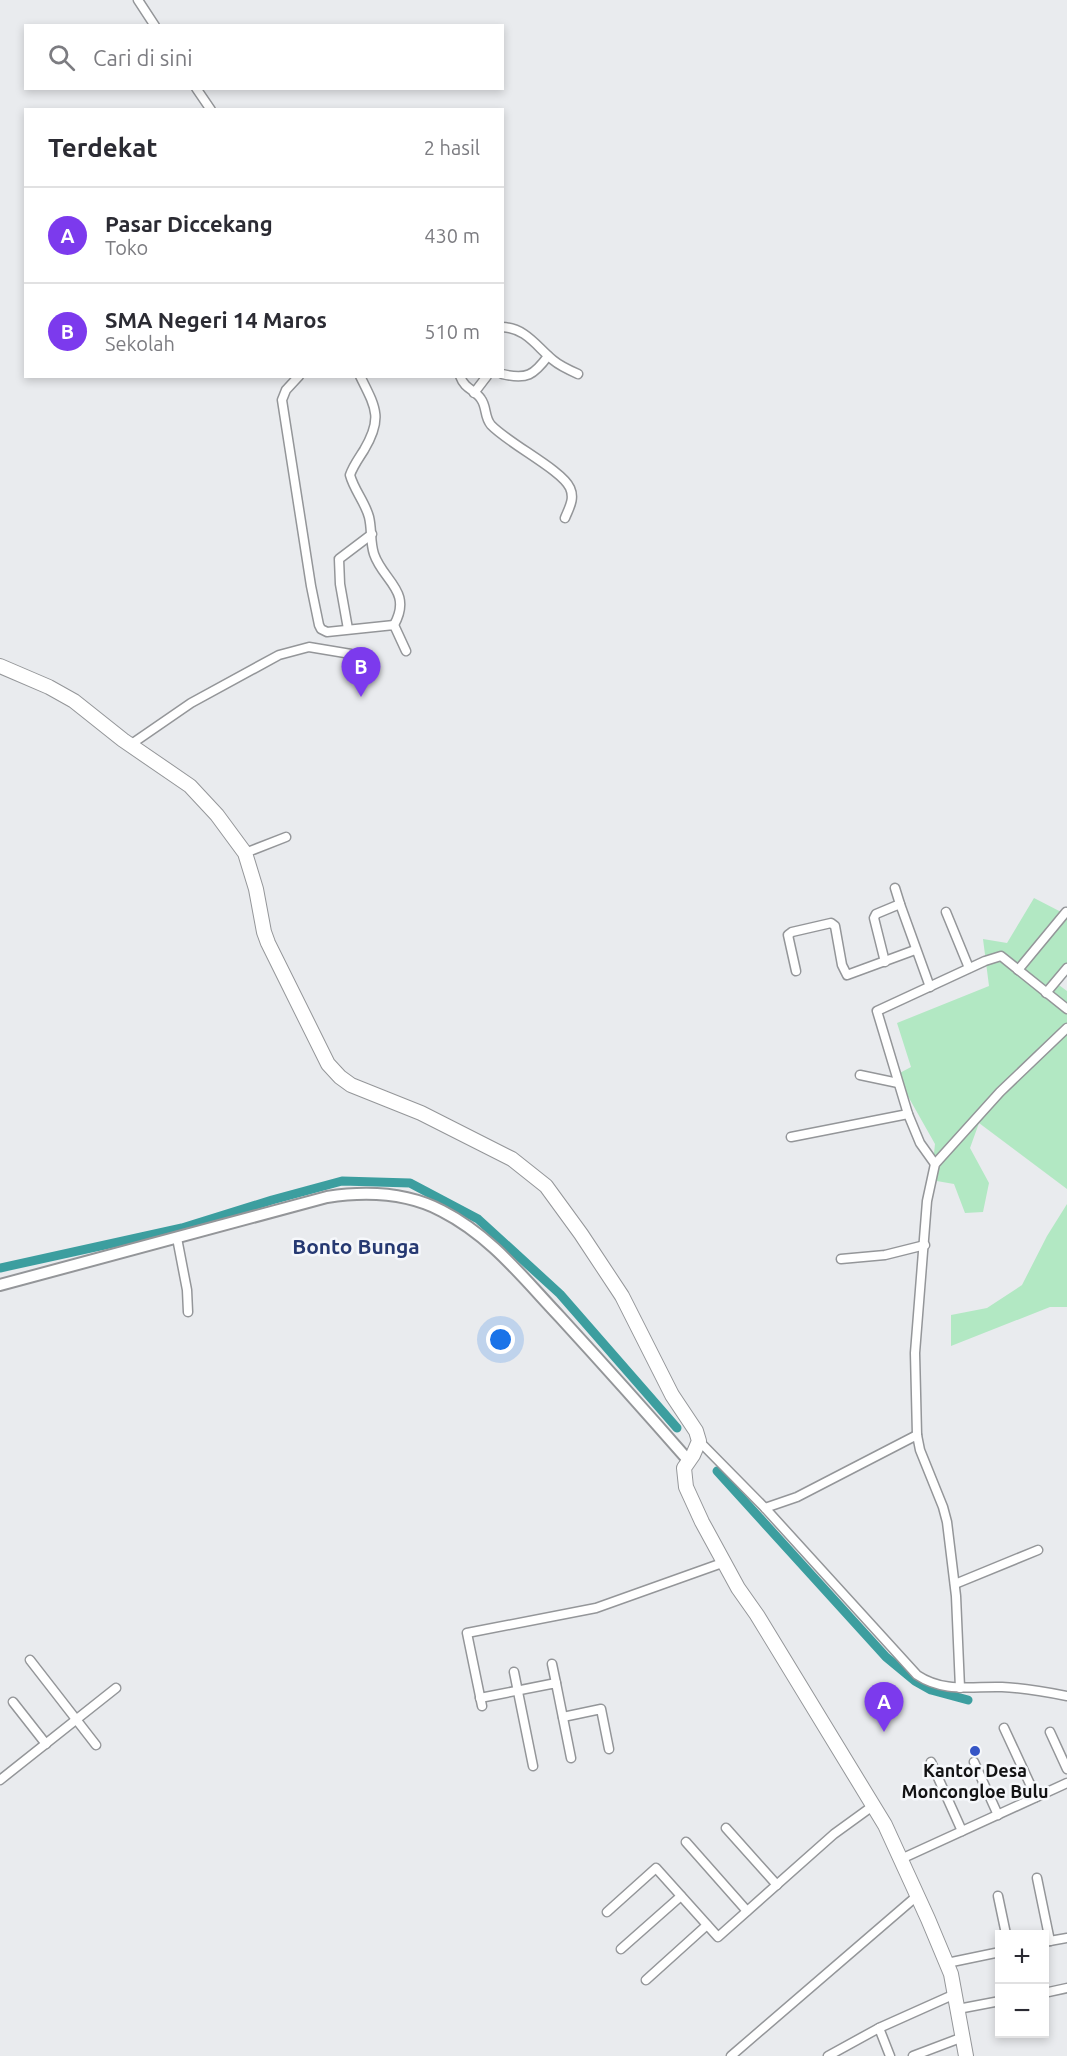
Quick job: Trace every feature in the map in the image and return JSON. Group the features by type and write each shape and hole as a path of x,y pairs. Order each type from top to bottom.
{"main road":[{"path":"0,666 65,695 130,745 197,791 217,814 245,853 256,889 266,938 328,1064 351,1085 421,1113 512,1159 539,1179 581,1234 622,1296 672,1395 694,1428 699,1441 684,1468 686,1487 702,1522 738,1588 874,1804 918,1895 946,1963 955,1994 966,2056"}],"street":[{"path":"138,0 153,24"},
{"path":"197,90 210,108"},
{"path":"504,327 516,329 529,336 548,356 578,374"},
{"path":"504,374 530,375 537,371 548,356"},
{"path":"297,378 286,390 282,400 311,586 321,629 327,632 394,625"},
{"path":"361,378 375,408 376,419 373,434 350,475 369,517 375,555 394,585 401,606 394,625 406,651"},
{"path":"461,378 465,387 483,401 486,417 493,427 568,484 572,501 565,518"},
{"path":"474,393 485,378"},
{"path":"348,629 340,584 339,559 372,534"},
{"path":"130,745 191,703 279,655 309,647 351,654 370,664"},
{"path":"245,853 286,837"},
{"path":"895,888 915,950 930,987"},
{"path":"885,962 874,918 876,914 900,904"},
{"path":"945,912 969,968"},
{"path":"1018,970 1065,912"},
{"path":"796,971 788,935 831,923 835,926 846,974 849,975 915,950"},
{"path":"935,1164 920,1143 908,1114 877,1011 969,968 1001,956 1067,1009"},
{"path":"1046,993 1067,968"},
{"path":"960,1688 960,1645 955,1584 945,1514 920,1450 917,1435 915,1353 927,1201 935,1164 1000,1092 1067,1028"},
{"path":"860,1075 898,1083"},
{"path":"791,1137 908,1114"},
{"path":"0,1285 318,1199 342,1194 398,1196 426,1204 454,1218 489,1241 688,1460"},
{"path":"177,1238 187,1290 188,1312"},
{"path":"841,1259 885,1255 925,1245"},
{"path":"765,1508 797,1497 917,1435"},
{"path":"699,1441 765,1508 917,1675 941,1686 1001,1687 1067,1695"},
{"path":"955,1584 1038,1550"},
{"path":"556,1683 481,1702 467,1633 596,1608 724,1562"},
{"path":"30,1660 96,1745"},
{"path":"552,1664 571,1758"},
{"path":"514,1671 533,1766"},
{"path":"0,1780 116,1688"},
{"path":"13,1702 46,1744"},
{"path":"563,1717 601,1709 609,1749"},
{"path":"1004,1728 1036,1797"},
{"path":"1050,1732 1067,1769"},
{"path":"931,1762 962,1831"},
{"path":"974,1762 998,1815"},
{"path":"901,1859 1067,1783"},
{"path":"607,1912 656,1868 718,1937 834,1834 874,1804"},
{"path":"726,1828 777,1885"},
{"path":"686,1842 747,1911"},
{"path":"1037,1878 1045,1930"},
{"path":"731,2056 918,1895"},
{"path":"621,1949 681,1896"},
{"path":"998,1896 1005,1930"},
{"path":"646,1980 707,1925"},
{"path":"1049,1942 1067,1938"},
{"path":"946,1963 995,1953"},
{"path":"1049,1992 1067,1989"},
{"path":"828,2056 879,2028 955,1994"},
{"path":"958,2009 995,2002"},
{"path":"879,2028 890,2056"},
{"path":"913,2056 963,2037"}],"green space":[{"path":"1034,898 1067,915 1067,967 1063,965 1052,980 1067,991 1067,1189 979,1123 970,1148 989,1183 983,1212 965,1213 954,1184 931,1180 935,1144 896,1075 911,1067 897,1023 989,986 983,939 1007,943"},
{"path":"1067,1204 1067,1307 1050,1307 951,1346 951,1315 987,1308 1022,1285 1047,1236"}],"waterway":[{"path":"0,1268 182,1228 342,1181 410,1183 478,1219 560,1294 677,1428"},
{"path":"717,1471 886,1657 915,1681 931,1690 968,1700"}],"place":[{"name":"SMA Negeri 14 Maros","path":"361,697"},
{"name":"Pasar Diccekang","path":"884,1732"},
{"name":"Kantor Desa Moncongloe Bulu","path":"975,1751"}],"district":[{"name":"Bonto Bunga","path":"356,1247"}]}
